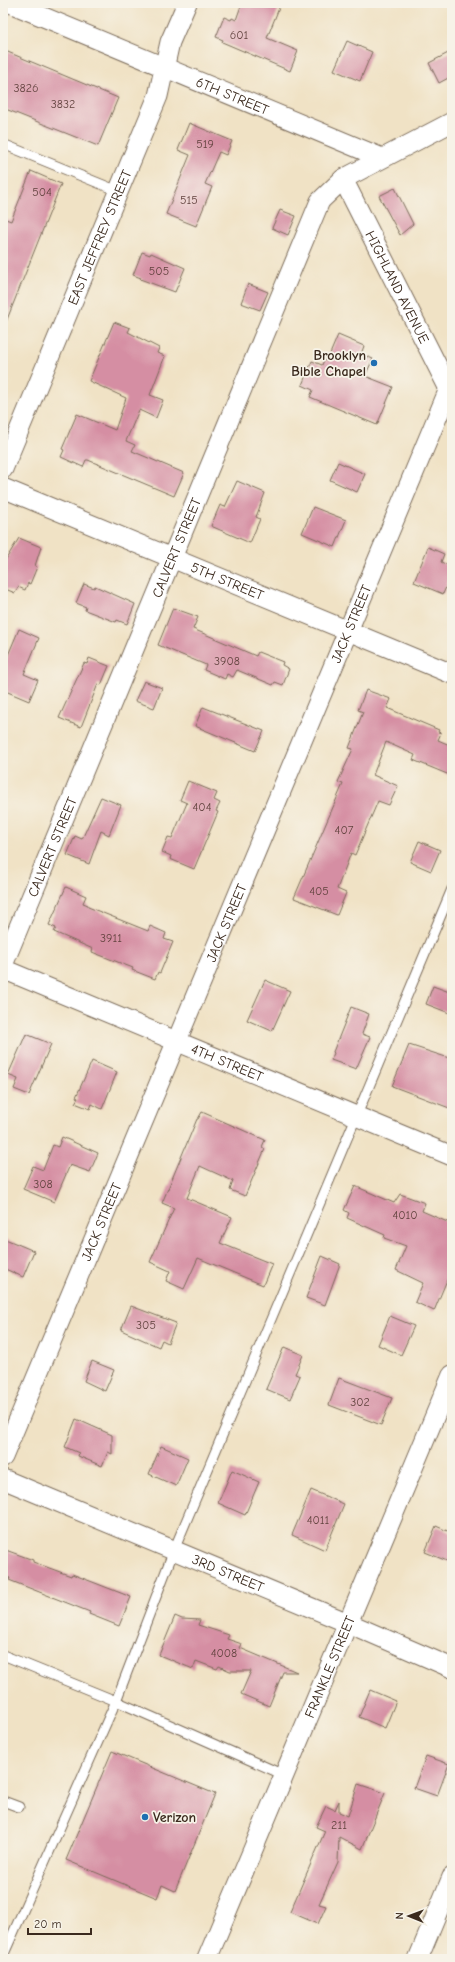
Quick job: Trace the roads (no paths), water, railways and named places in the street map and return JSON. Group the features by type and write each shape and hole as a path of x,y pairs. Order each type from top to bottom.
{"street":[{"name":"6TH STREET","path":"10,3 382,158"},
{"name":"EAST JEFFREY STREET","path":"3,469 158,96 170,42 187,3"},
{"path":"382,158 452,122"},
{"name":"CALVERT STREET","path":"3,965 320,201 343,179 382,158"},
{"name":"HIGHLAND AVENUE","path":"343,179 450,392"},
{"name":"JACK STREET","path":"3,1457 450,392"},
{"name":"5TH STREET","path":"3,488 452,674"},
{"name":"4TH STREET","path":"3,969 177,1040 452,1156"},
{"name":"FRANKLE STREET","path":"207,1959 452,1375"},
{"name":"3RD STREET","path":"3,1479 348,1622 452,1668"},
{"path":"418,1959 452,1877"}],"lane":[{"path":"3,144 118,191"},
{"path":"3,1956 116,1701 174,1550 358,1116 452,889"},
{"path":"3,1654 116,1701 284,1775"},
{"path":"3,1801 19,1807"}],"place":[{"name":"Brooklyn Bible Chapel","path":"374,363"},
{"name":"Verizon","path":"145,1817"}]}
